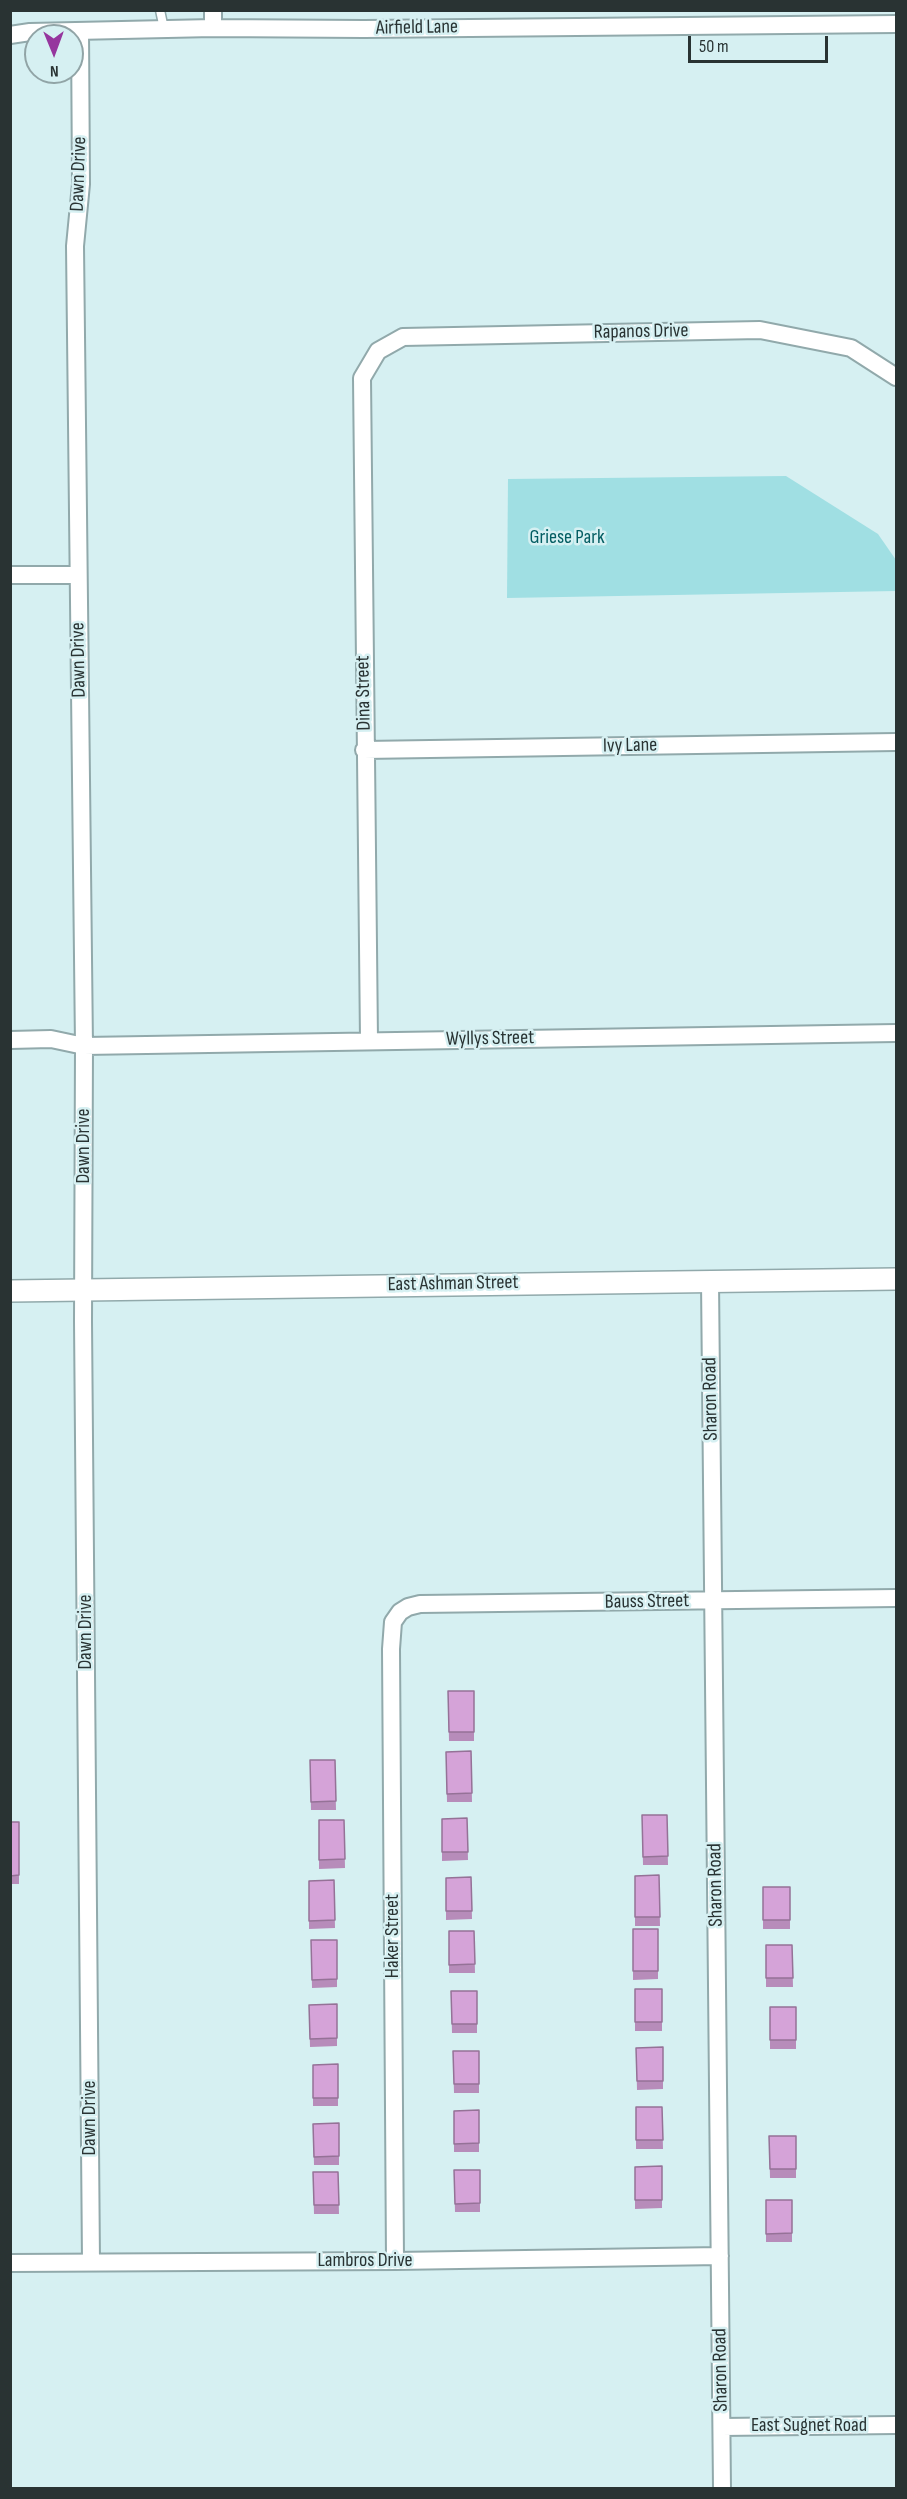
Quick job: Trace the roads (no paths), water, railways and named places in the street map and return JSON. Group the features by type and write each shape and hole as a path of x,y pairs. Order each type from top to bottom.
{"street":[{"path":"213,10 213,28"},
{"name":"Airfield Lane","path":"84,31 213,28 364,29 514,19 819,18 897,24"},
{"name":"Dawn Drive","path":"80,84 81,184 75,246 84,1046 83,1289 91,2261"},
{"name":"Rapanos Drive","path":"378,351 403,338 760,330 851,348 897,377"},
{"name":"Dina Street","path":"369,1040 364,750 362,378 378,351"},
{"path":"10,575 77,574"},
{"name":"Ivy Lane","path":"364,750 897,742"},
{"name":"Wyllys Street","path":"10,1040 51,1039 84,1046 897,1033"},
{"name":"East Ashman Street","path":"10,1291 897,1279"},
{"name":"Sharon Road","path":"710,1281 722,2488"},
{"name":"Bauss Street","path":"400,1612 420,1604 897,1598"},
{"name":"Haker Street","path":"395,2261 391,1649 393,1622 400,1612"},
{"name":"Lambros Drive","path":"10,2263 720,2256"},
{"name":"East Sugnet Road","path":"722,2427 897,2425"}],"lane":[{"path":"160,10 164,29"}],"park label":[{"name":"Griese Park","path":"567,538"}]}
